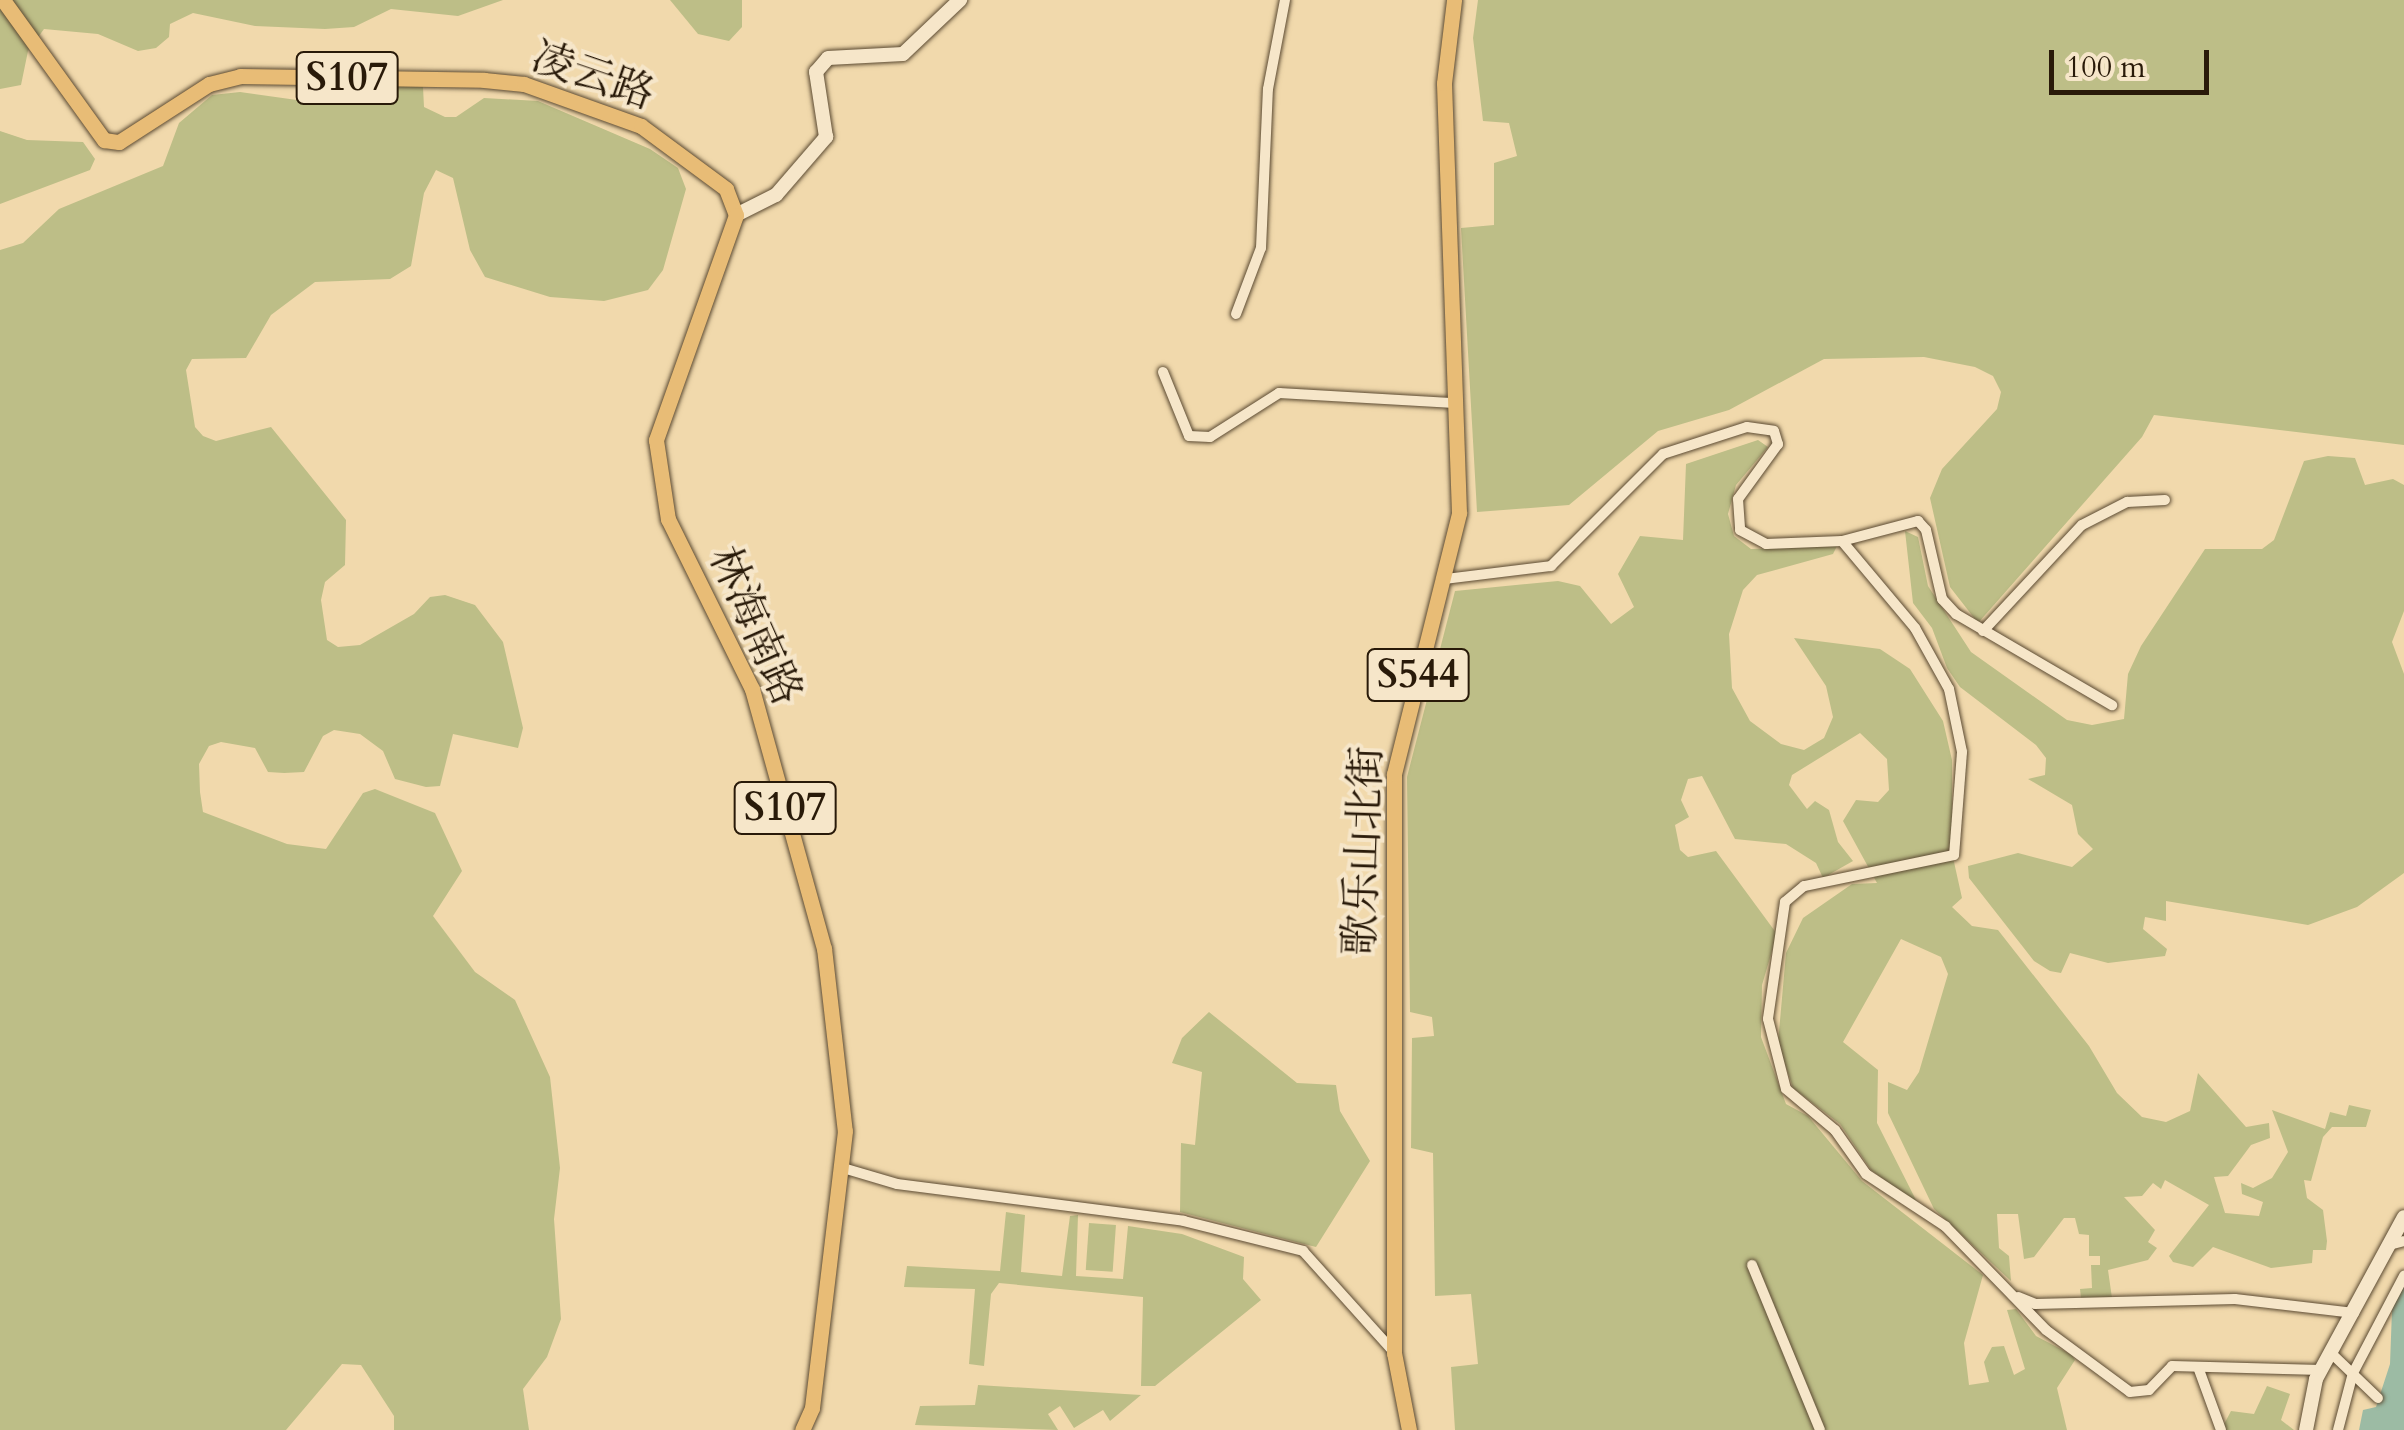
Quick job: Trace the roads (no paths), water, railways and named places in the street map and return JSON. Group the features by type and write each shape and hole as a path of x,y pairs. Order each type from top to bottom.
{"main road":[{"name":"凌云路","path":"3,0 104,140 119,142 209,84 240,76 524,84 663,139 726,189 736,215"},
{"path":"736,215 776,194 826,137 816,72 828,58 903,54 960,0"},
{"name":"歌乐山北街","path":"1394,1353 1394,774 1446,579 1458,512 1444,83 1454,0"},
{"name":"林海南路","path":"736,215 656,440 668,520 752,689 824,948 845,1131 824,1276 812,1408 802,1430"},
{"path":"2306,1430 2322,1370 2399,1242 2404,1217"},
{"name":"S544","path":"1394,1353 1409,1430"}],"street":[{"path":"1236,314 1261,248 1268,89 1285,0"},
{"path":"1163,372 1190,436 1210,437 1279,392 1455,403"},
{"path":"1446,579 1551,566 1663,454 1747,426 1774,431 1778,444 1745,482 1736,512 1740,530 1757,543 1842,541 1918,521 1942,599 1983,631 2112,705"},
{"path":"1983,631 2082,525 2126,502 2165,500"},
{"path":"1842,541 1894,596 1949,688 1962,729 1954,855 1804,886 1785,902 1768,1019 1773,1052 1786,1089 1835,1130 1866,1174 1945,1226 2046,1330 2130,1392 2149,1390 2172,1366 2322,1370"},
{"path":"842,1168 898,1184 1184,1220 1304,1251 1394,1353"},
{"path":"1752,1265 1820,1430"},
{"path":"2377,1273 2393,1291"},
{"path":"2338,1430 2354,1373 2404,1276"},
{"path":"2016,1296 2035,1304 2235,1298 2354,1312"},
{"path":"2331,1354 2378,1398"},
{"path":"2198,1367 2221,1430"}]}
